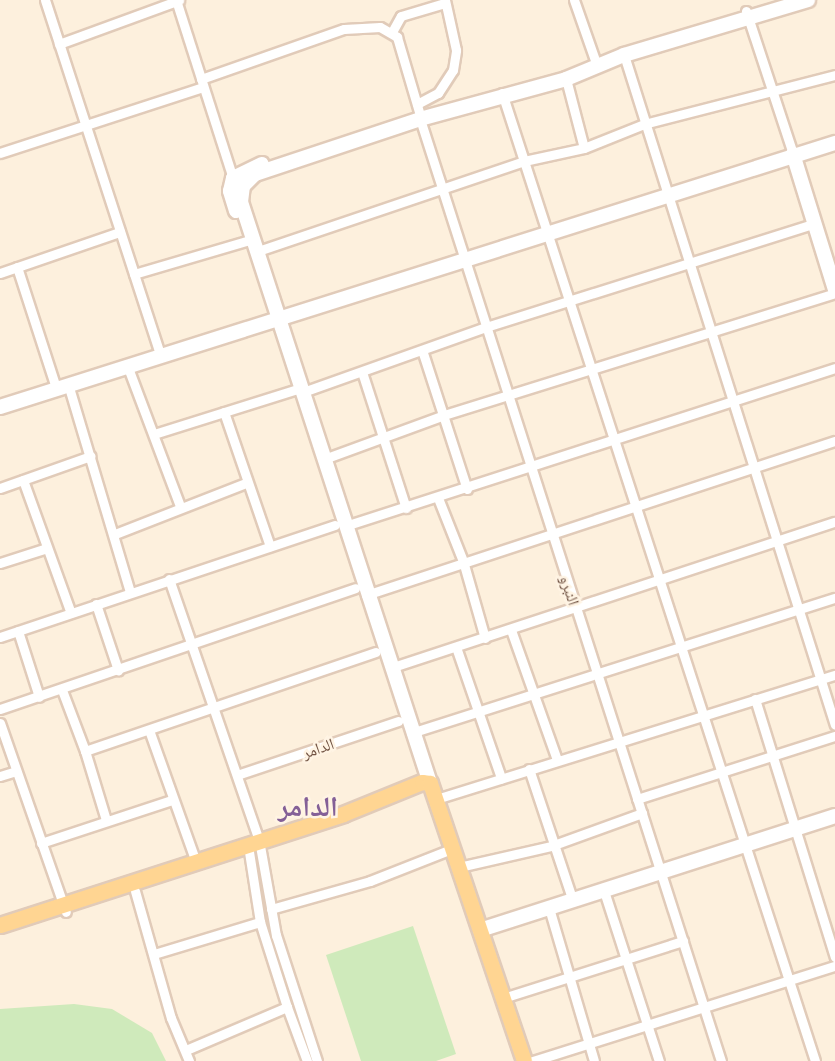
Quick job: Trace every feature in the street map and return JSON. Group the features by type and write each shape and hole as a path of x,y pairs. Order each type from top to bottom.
{"main road":[{"path":"0,925 135,891 255,847 429,791"},
{"path":"429,791 446,851 516,1061"},
{"path":"429,791 459,867 524,1061"},
{"path":"0,934 65,908 196,862 255,847"}],"street":[{"path":"45,0 160,354"},
{"path":"59,44 177,0 258,251 275,317 361,592 390,668 429,791"},
{"path":"574,0 595,60"},
{"path":"241,202 243,186 255,174 419,113 566,79 624,55 748,15 782,0"},
{"path":"275,317 230,191 233,178 243,170 419,113 595,60 748,15 808,0"},
{"path":"0,153 202,83 344,29 367,26 392,32 401,16 445,2 456,50 453,70 438,93 419,113"},
{"path":"324,459 381,436 444,415 710,333 834,286 748,15"},
{"name":"النبرو","path":"392,32 662,873 719,1060"},
{"path":"624,55 752,468 835,725"},
{"path":"258,251 442,191 524,161 584,148 644,123 835,75"},
{"path":"566,79 584,148"},
{"path":"502,93 815,1061"},
{"path":"0,407 275,317 667,196 793,154 835,143"},
{"path":"154,435 423,353 486,327 814,223"},
{"path":"0,273 120,232"},
{"path":"134,274 246,241"},
{"path":"17,267 91,456 130,592"},
{"path":"423,353 467,489"},
{"path":"127,365 180,506"},
{"path":"0,637 270,546 467,489 530,464 835,368"},
{"path":"362,372 406,508"},
{"path":"298,391 324,459 340,526"},
{"path":"224,412 246,483 270,546"},
{"path":"0,709 62,690 191,643 463,561 835,441"},
{"path":"0,488 91,456"},
{"path":"23,480 71,613"},
{"path":"115,534 180,506 246,483"},
{"path":"438,498 463,561 485,638"},
{"path":"390,668 511,630 575,604 835,522"},
{"path":"0,563 47,548"},
{"path":"169,579 216,708 237,775 271,909 317,1061"},
{"path":"361,592 376,652 398,721 429,791"},
{"path":"411,733 835,598"},
{"path":"96,604 118,670"},
{"path":"511,630 536,694 556,760"},
{"path":"18,631 39,697"},
{"path":"456,647 501,778"},
{"path":"85,751 376,652"},
{"path":"429,791 501,778 529,770 619,740 835,675"},
{"path":"62,690 85,751 106,820"},
{"path":"755,699 798,827 835,957"},
{"name":"الدامر","path":"237,775 398,721"},
{"path":"0,723 65,908"},
{"path":"149,730 172,800 196,862"},
{"path":"637,799 835,736"},
{"path":"529,770 551,846 573,901"},
{"path":"0,777 16,771"},
{"path":"41,843 172,800"},
{"path":"459,867 551,846 642,813"},
{"path":"480,930 835,816"},
{"path":"255,847 260,922 307,1061"},
{"path":"271,909 370,881 446,851"},
{"path":"135,891 171,1017 189,1061"},
{"path":"604,891 659,1061"},
{"path":"549,908 594,1061"},
{"path":"154,954 260,922"},
{"path":"503,998 683,941"},
{"path":"533,1061 835,966"},
{"path":"186,1050 287,1007"}],"green space":[{"path":"413,926 456,1054 436,1061 361,1061 326,955"},
{"path":"74,1004 112,1009 152,1033 166,1061 0,1061 0,1009"}],"district":[{"name":"الدامر","path":"308,806"}]}
